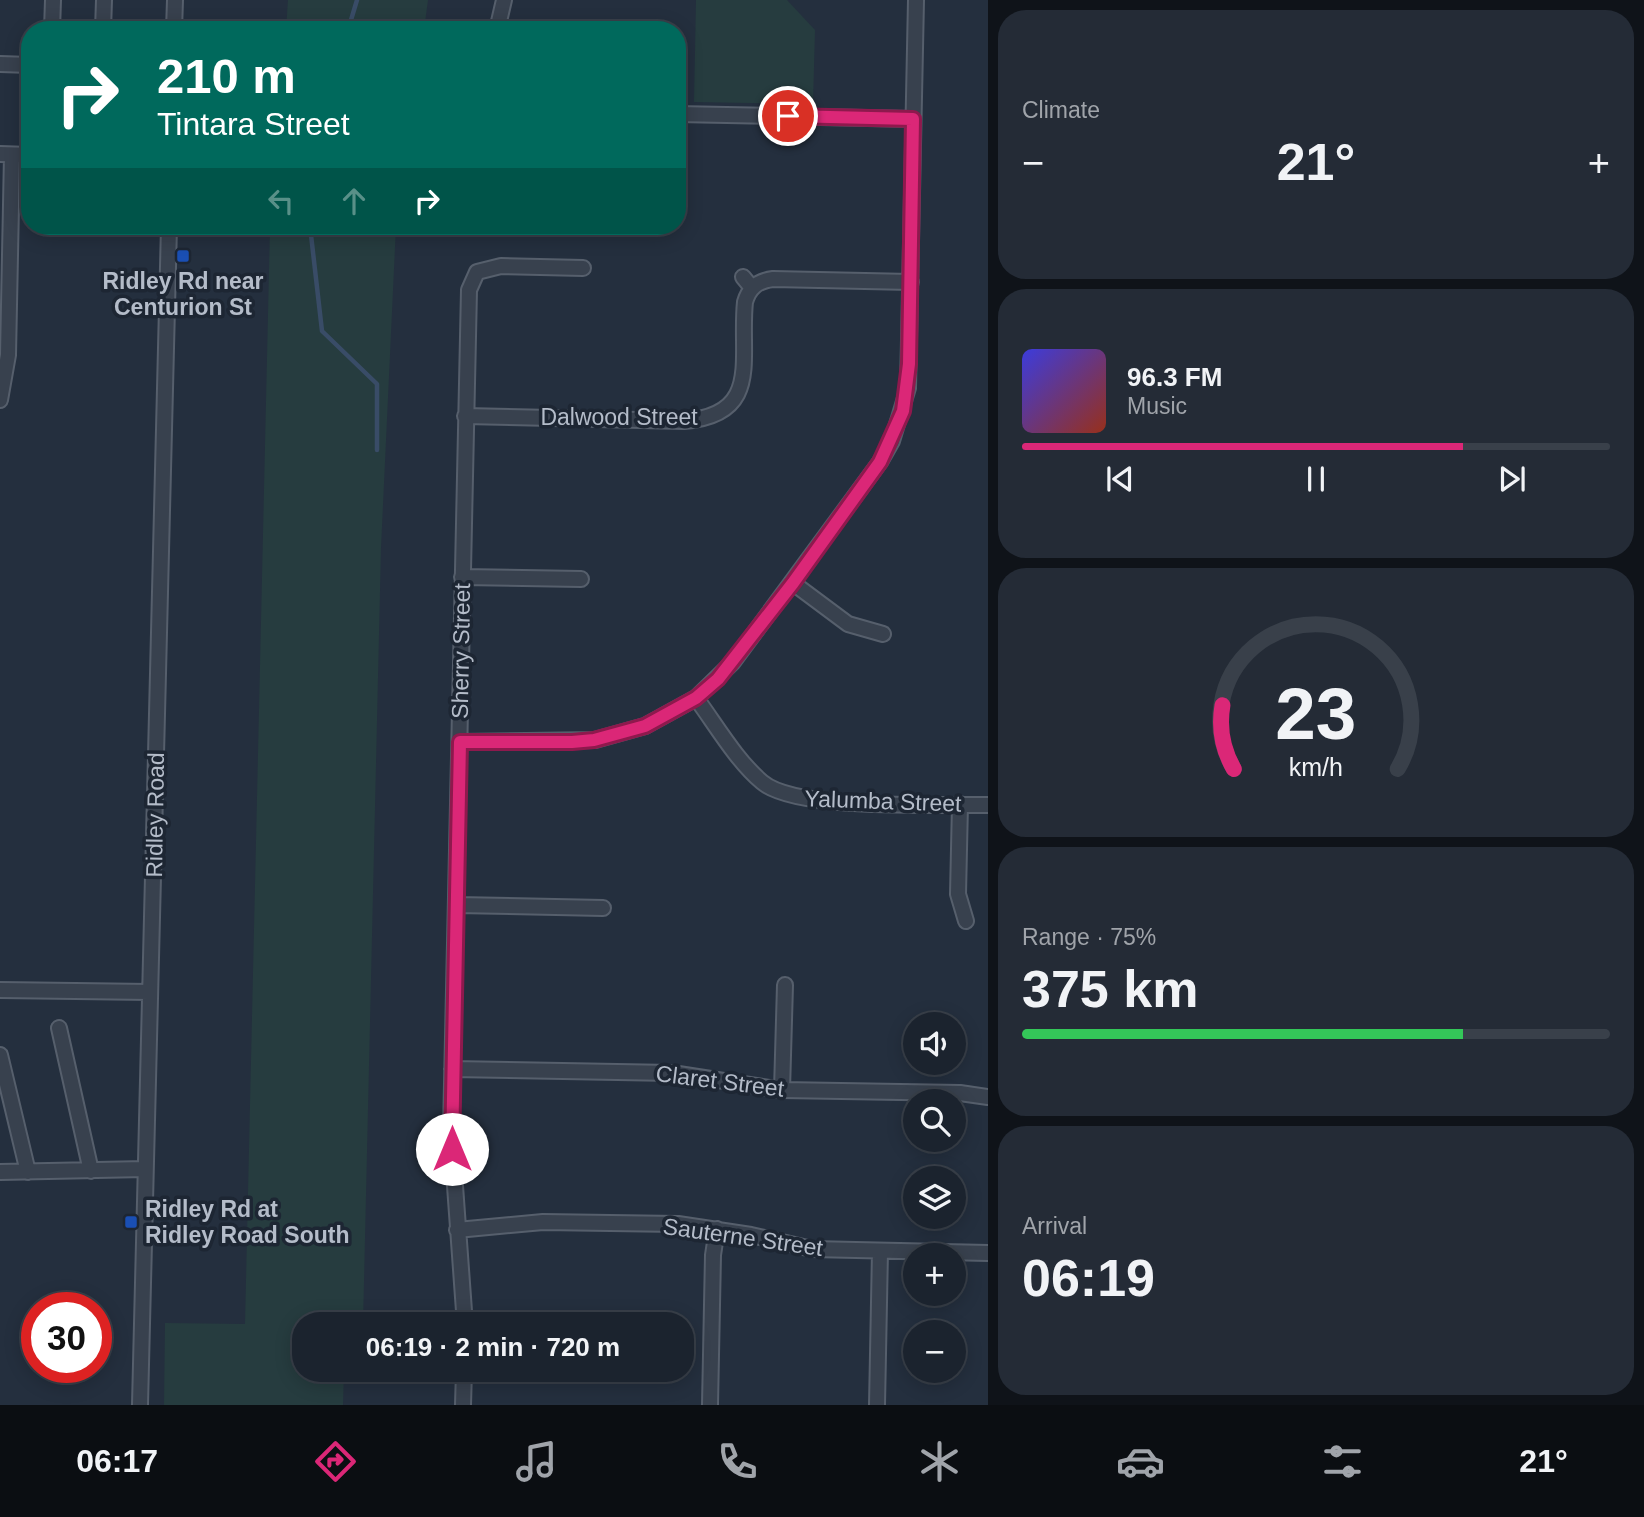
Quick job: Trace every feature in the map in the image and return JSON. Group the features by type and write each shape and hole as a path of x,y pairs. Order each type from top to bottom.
{"street":[{"path":"52,21 53,0"},
{"path":"103,21 104,0"},
{"path":"174,21 175,0"},
{"path":"499,21 504,0"},
{"path":"460,742 594,740 645,726 696,698 718,679 793,583 892,441 908,388 916,0"},
{"path":"0,64 21,65"},
{"path":"686,114 913,119"},
{"path":"0,400 8,355 6,155"},
{"name":"Ridley Road","path":"140,1405 169,235"},
{"name":"Sherry Street","path":"464,1312 452,1167 452,1069 469,290 472,268 501,265 583,268"},
{"name":"Dalwood Street","path":"466,416 684,421 719,414 735,400 743,383 747,282 773,279 911,282"},
{"path":"462,577 581,579"},
{"path":"793,583 848,624 883,634"},
{"name":"Yalumba Street","path":"696,698 776,798 988,805"},
{"path":"960,804 957,894 966,921"},
{"path":"457,905 603,908"},
{"path":"782,1090 785,985"},
{"path":"0,990 150,992"},
{"path":"59,1028 91,1171"},
{"path":"0,1055 28,1172"},
{"name":"Claret Street","path":"452,1069 672,1073 782,1090 960,1093 988,1097"},
{"path":"0,1172 145,1169"},
{"name":"Sauterne Street","path":"457,1230 574,1222 678,1224 717,1229 812,1249 988,1253"},
{"path":"710,1405 713,1255 717,1229"},
{"path":"877,1405 880,1251"},
{"path":"463,1405 464,1382"}],"green space":[{"path":"288,0 428,0 425,21 287,21"},
{"path":"696,0 787,0 815,30 813,104 694,102"},
{"path":"270,235 396,235 381,548 363,1312 292,1312 292,1382 344,1382 343,1405 164,1405 165,1323 245,1324"}],"waterway":[{"path":"351,21 357,0"},
{"path":"311,235 322,331 377,384 377,450"}],"place":[{"name":"Ridley Rd near Centurion St","path":"183,256"},
{"name":"Ridley Rd at Ridley Road South","path":"131,1222"}],"route":[{"path":"452,1149 460,742 594,740 645,726 696,698 733,662 793,583 880,462 892,441 903,411 909,364 913,119 788,116"}]}
